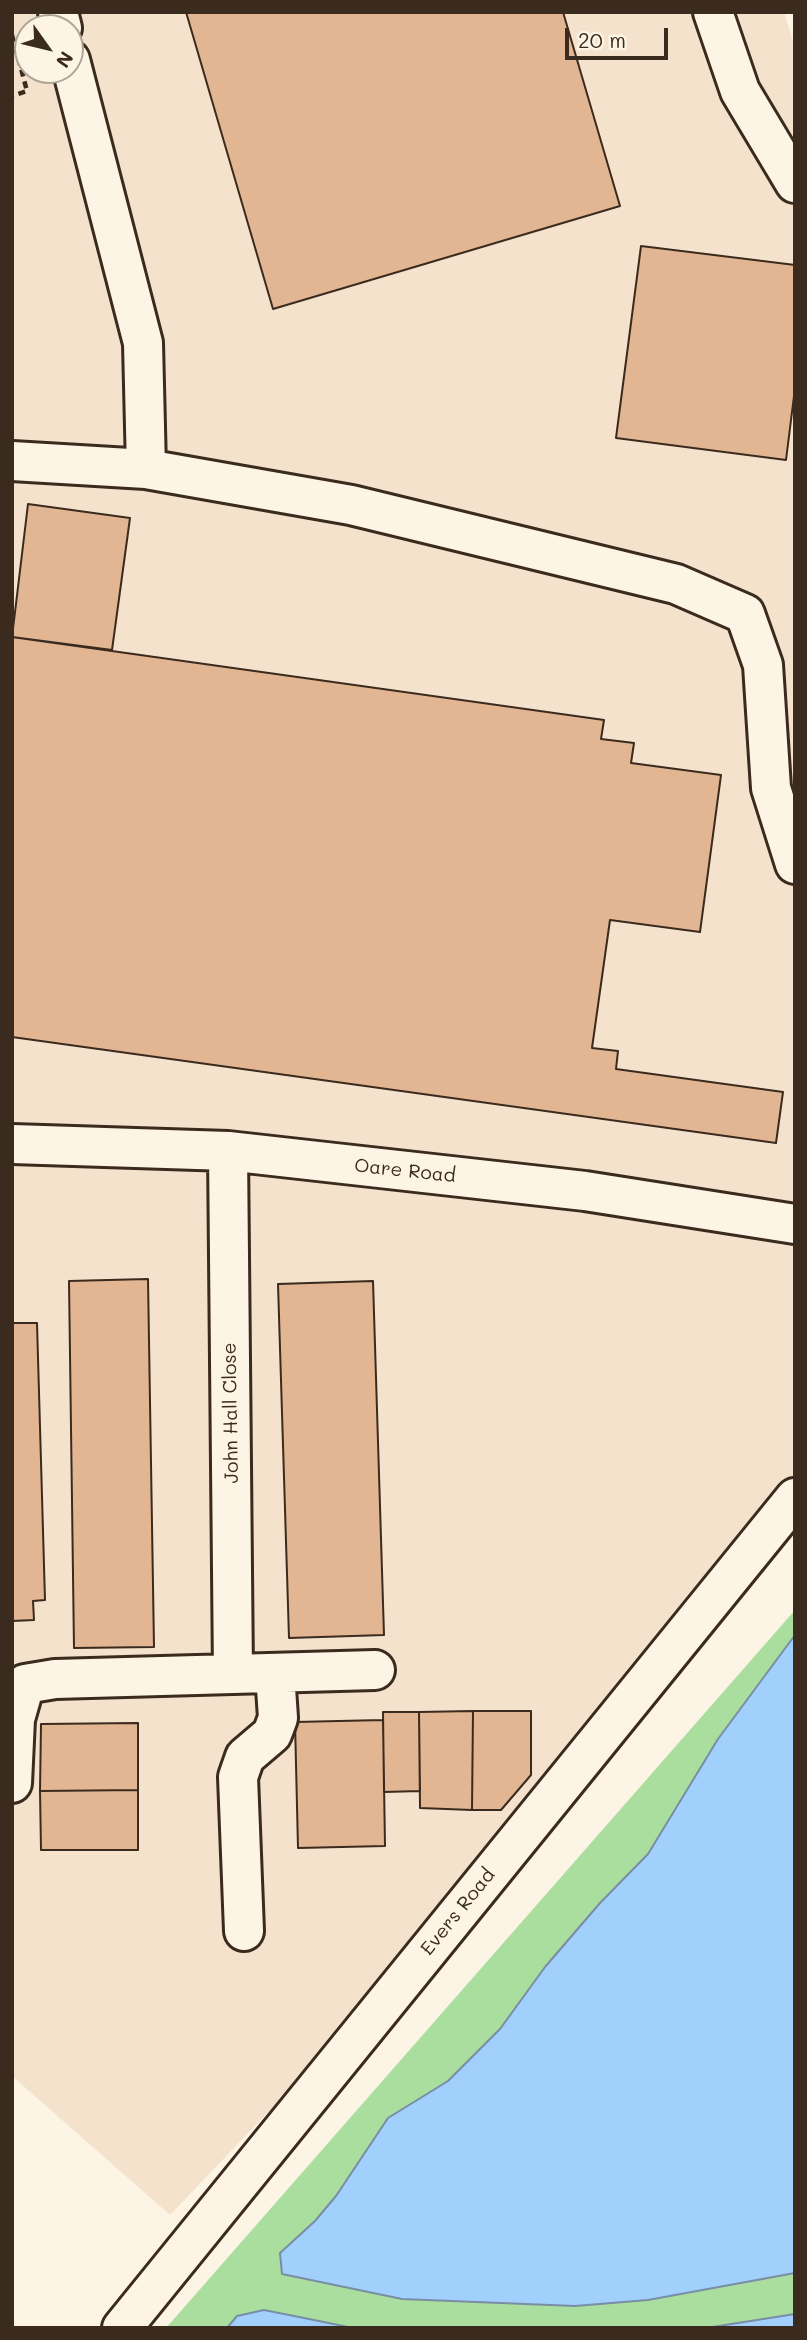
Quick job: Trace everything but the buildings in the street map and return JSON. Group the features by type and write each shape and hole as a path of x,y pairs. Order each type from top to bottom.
{"street":[{"path":"713,12 740,92 795,183"},
{"path":"76,84 143,343 146,469"},
{"path":"12,461 146,469 378,512 676,584 745,614 763,664 771,788 795,864"},
{"name":"Oare Road","path":"12,1144 228,1152 585,1191 795,1224"},
{"name":"John Hall Close","path":"228,1152 233,1674"},
{"name":"Evers Road","path":"122,2328 795,1498"},
{"path":"12,1783 15,1719 25,1684 55,1679 375,1670"},
{"path":"244,1931 238,1777 245,1757 272,1734 278,1718 275,1673"}],"path":[{"path":"12,35 27,91 12,96"}],"shaded area":[{"path":"12,12 784,12 795,48 795,1480 334,2043 170,2215 12,2076"}],"green space":[{"path":"795,1610 795,2328 166,2328"}],"water":[{"path":"795,1635 795,2273 648,2300 575,2306 402,2299 282,2274 280,2253 315,2221 336,2196 388,2118 448,2081 500,2029 545,1967 600,1903 648,1854 718,1739"},
{"path":"264,2310 353,2328 227,2328 237,2316"},
{"path":"795,2314 795,2328 706,2328"}]}
